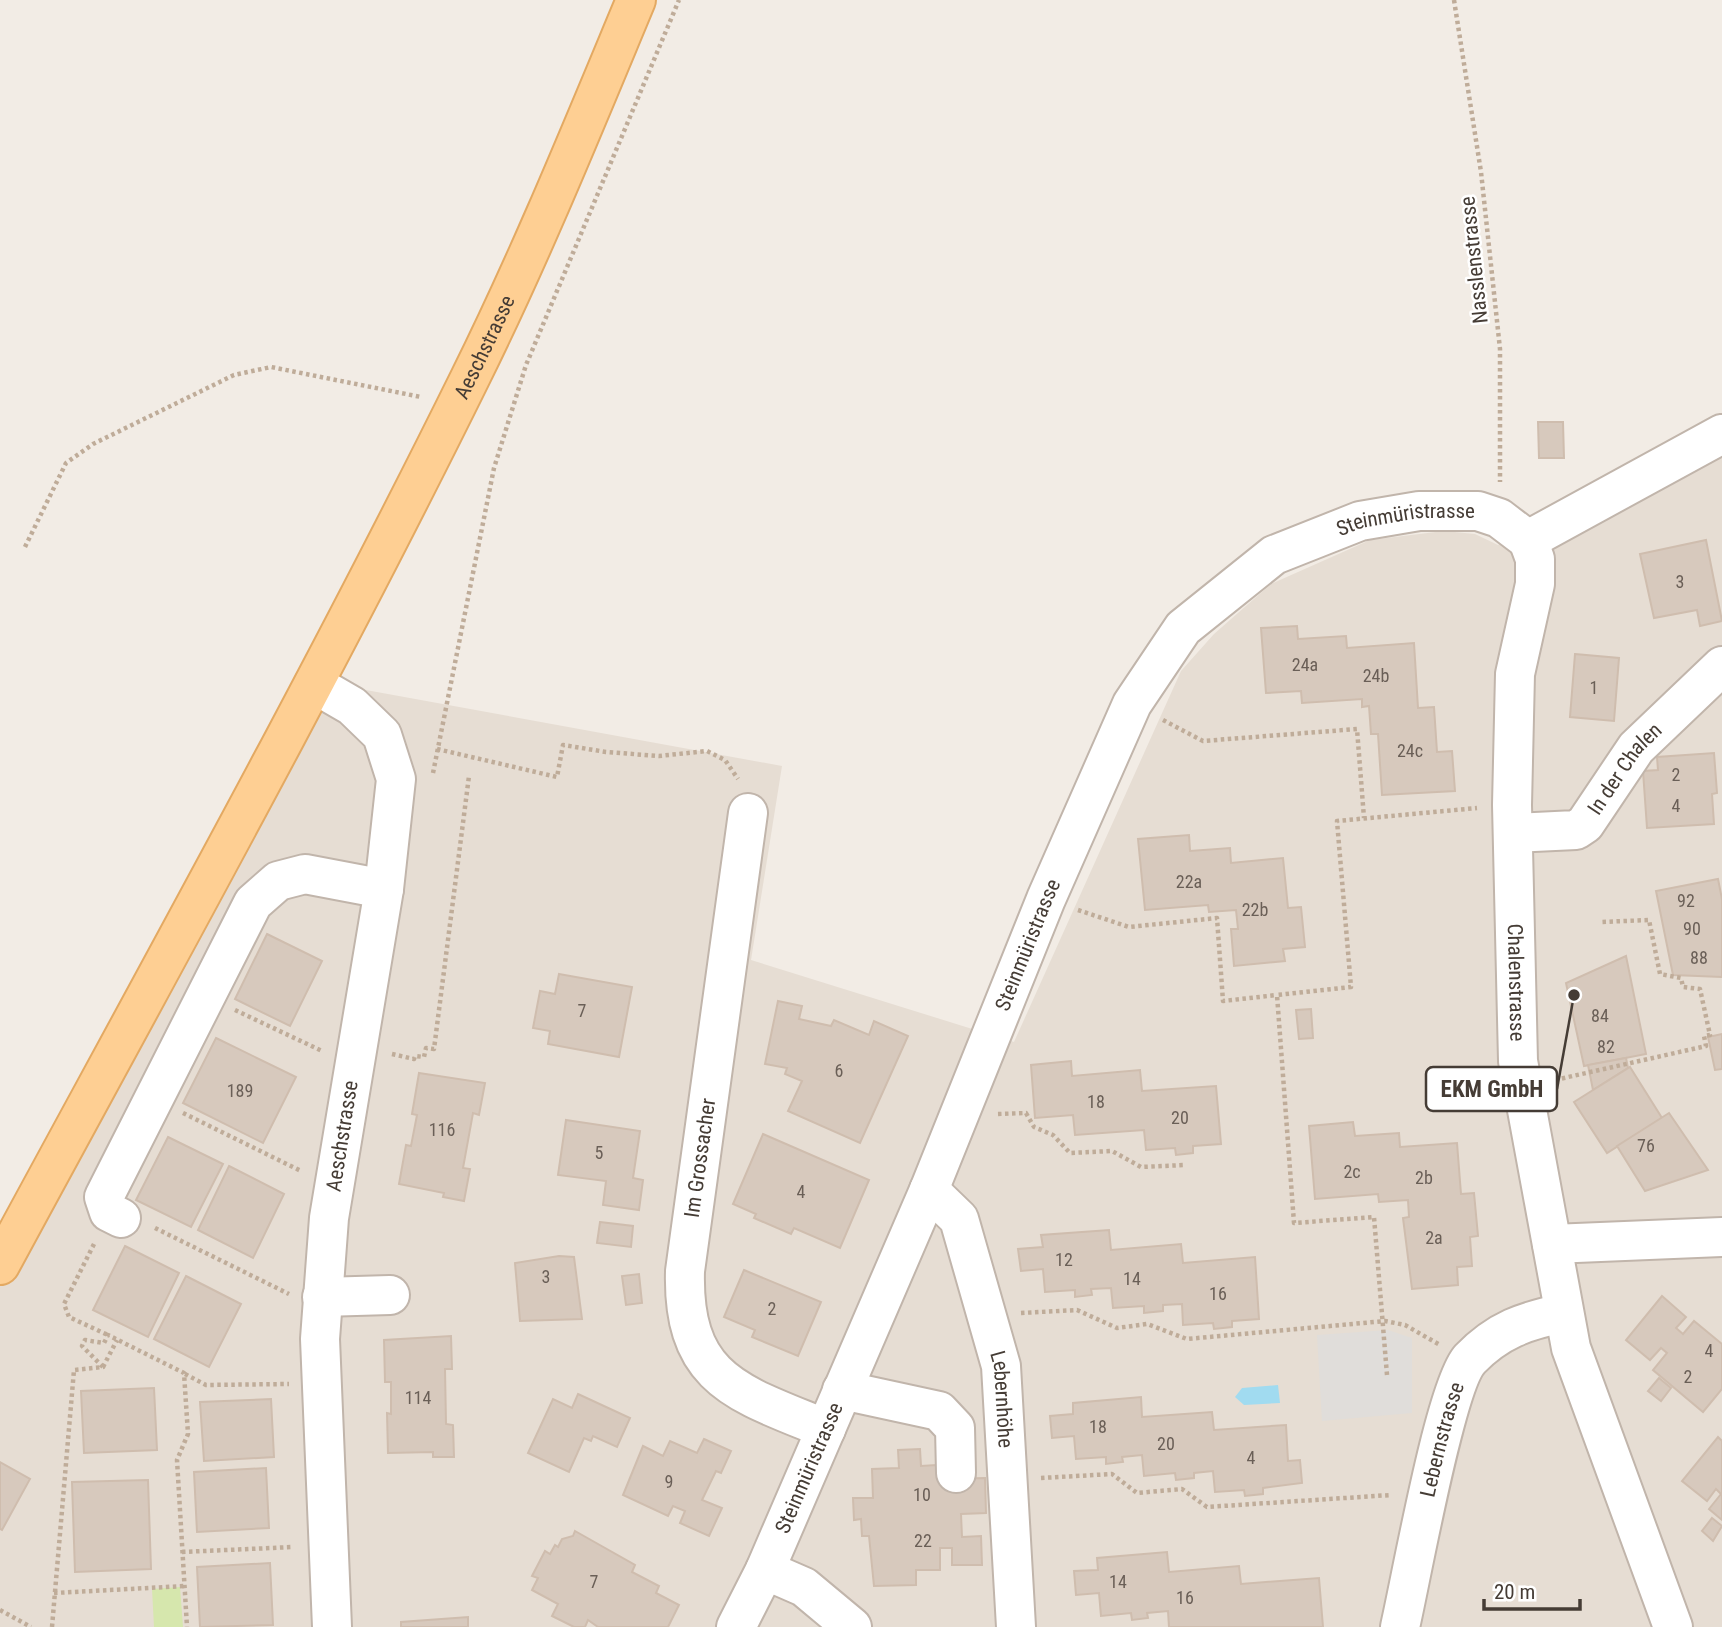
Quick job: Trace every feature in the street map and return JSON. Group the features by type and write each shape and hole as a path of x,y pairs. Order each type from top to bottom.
{"main road":[{"name":"Aeschstrasse","path":"0,1265 314,684 455,409 543,220 636,0"}],"street":[{"path":"1513,529 1722,434"},
{"name":"Steinmüristrasse","path":"736,1627 765,1570 929,1191 1046,900 1132,704 1183,628 1274,555 1360,521 1419,511 1478,511 1513,529"},
{"name":"Chalenstrasse","path":"1513,529 1535,559 1535,584 1515,674 1512,819 1518,1060 1571,1348 1672,1627"},
{"name":"In der Chalen","path":"1512,819 1576,830 1585,824 1636,748 1722,666"},
{"name":"Aeschstrasse","path":"314,684 352,706 382,735 396,779 384,889 329,1218 306,1296 322,1383 332,1627"},
{"name":"Im Grossacher","path":"748,813 687,1258 684,1306 695,1342 712,1369 740,1393 826,1429"},
{"path":"135,1222 109,1212 104,1197 253,903 278,881 305,874 384,889"},
{"name":"Lebernhöhe","path":"929,1191 958,1219 1001,1366 1016,1627"},
{"path":"1552,1244 1722,1237"},
{"path":"306,1296 390,1295"},
{"name":"Lebernstrasse","path":"1400,1627 1456,1388 1468,1361 1509,1327 1563,1313"},
{"path":"842,1390 939,1411 956,1428 956,1473"},
{"path":"765,1570 804,1587 852,1627"}],"path":[{"path":"526,365 679,0"},
{"name":"Nasslenstrasse","path":"1454,0 1480,172 1500,349 1513,529"},
{"path":"25,547 66,463 93,444 234,375 271,367 406,391 455,409"},
{"path":"1132,704 1203,741 1357,729 1364,818"},
{"path":"437,749 557,777 563,745 659,756 707,751 725,760 740,781 748,813"},
{"path":"387,1053 414,1059 415,1056 424,1057 426,1048 434,1049 469,776"},
{"path":"1105,919 1129,927 1217,918 1223,1001 1351,987 1337,821 1364,818 1512,819"},
{"path":"1580,1074 1706,1046 1704,1036 1710,1035 1700,989 1683,987 1681,978 1660,974 1649,920 1601,922"},
{"path":"1277,995 1294,1223 1374,1217 1385,1321 1387,1375"},
{"path":"234,1010 314,1047"},
{"path":"959,1115 1026,1113 1034,1127 1054,1135 1070,1153 1112,1151 1141,1167 1185,1165"},
{"path":"190,1117 300,1171"},
{"path":"135,1222 306,1296"},
{"path":"94,1244 64,1304 69,1317 206,1385 322,1383"},
{"path":"1055,1310 1077,1310 1117,1328 1147,1324 1187,1339 1385,1321 1405,1325 1468,1361"},
{"path":"103,1367 82,1346 85,1340 104,1343 108,1335"},
{"path":"103,1367 117,1340"},
{"path":"52,1627 74,1370 103,1367"},
{"path":"184,1373 188,1434 177,1461 187,1627"},
{"path":"1074,1477 1112,1474 1137,1493 1182,1489 1207,1507 1430,1492"},
{"path":"182,1552 329,1546"},
{"path":"54,1593 184,1586"},
{"path":"0,1610 32,1627"}],"shaded area":[{"path":"1722,428 1722,1627 0,1627 0,1262 311,680 782,766 751,960 1014,1042 1181,671 1214,634 1271,584 1370,540 1444,531 1475,534 1498,545"},
{"path":"1388,1330 1412,1338 1412,1413 1322,1421 1317,1335"}],"green space":[{"path":"180,1587 183,1627 154,1627 152,1589"}],"water":[{"path":"1278,1385 1280,1403 1244,1405 1235,1397 1242,1388"}],"building":[{"path":"1538,422 1563,422 1564,458 1539,458"},
{"path":"1706,540 1722,621 1700,626 1697,610 1654,618 1640,554"},
{"path":"1297,626 1298,639 1346,636 1347,648 1414,643 1418,708 1434,707 1437,752 1452,751 1455,791 1382,795 1378,734 1371,734 1369,706 1362,707 1362,699 1302,703 1301,691 1266,693 1261,628"},
{"path":"1575,654 1619,658 1614,721 1570,717"},
{"path":"1714,753 1717,793 1712,794 1714,824 1647,828 1643,771 1658,770 1657,757"},
{"path":"1189,835 1190,851 1230,848 1231,863 1283,858 1288,908 1301,907 1305,947 1283,949 1285,961 1234,966 1231,929 1238,929 1236,910 1209,912 1208,905 1145,910 1138,839"},
{"path":"1718,879 1722,899 1722,977 1673,975 1656,891"},
{"path":"267,934 322,961 290,1026 235,999"},
{"path":"1626,956 1646,1054 1584,1066 1566,983"},
{"path":"559,974 632,987 619,1057 548,1044 550,1031 533,1028 540,991 555,994"},
{"path":"778,1001 802,1006 799,1019 831,1026 834,1020 869,1035 874,1021 908,1036 860,1143 788,1111 802,1081 785,1074 787,1068 765,1064"},
{"path":"1311,1009 1313,1038 1299,1039 1296,1010"},
{"path":"1722,1034 1722,1069 1715,1070 1708,1037"},
{"path":"216,1038 296,1077 263,1143 183,1103"},
{"path":"1626,1058 1628,1068 1593,1090 1588,1065"},
{"path":"1071,1061 1072,1076 1140,1070 1142,1091 1216,1086 1221,1144 1193,1146 1193,1153 1176,1155 1175,1148 1146,1150 1144,1130 1075,1135 1073,1115 1035,1118 1031,1065"},
{"path":"1630,1067 1662,1118 1607,1153 1574,1102"},
{"path":"419,1073 485,1083 479,1115 473,1113 463,1168 470,1169 464,1201 443,1197 444,1193 399,1184 406,1145 411,1146 417,1115 412,1114"},
{"path":"1669,1113 1708,1170 1645,1191 1617,1146"},
{"path":"566,1120 640,1131 633,1178 643,1180 639,1210 603,1205 606,1181 558,1175"},
{"path":"1353,1122 1355,1136 1399,1133 1400,1147 1457,1143 1461,1194 1474,1193 1478,1236 1470,1237 1472,1266 1457,1267 1458,1285 1412,1289 1403,1218 1409,1217 1408,1200 1379,1202 1378,1194 1315,1199 1309,1126"},
{"path":"763,1134 869,1180 840,1248 794,1228 791,1234 754,1218 756,1214 733,1204"},
{"path":"168,1137 223,1164 191,1227 136,1200"},
{"path":"229,1166 284,1194 253,1258 198,1230"},
{"path":"600,1222 633,1226 631,1247 597,1243"},
{"path":"1109,1230 1111,1250 1181,1244 1183,1263 1255,1257 1259,1319 1232,1321 1232,1327 1214,1329 1213,1323 1183,1325 1182,1304 1163,1305 1163,1311 1144,1313 1144,1306 1113,1308 1111,1288 1091,1289 1092,1295 1075,1297 1075,1290 1045,1292 1043,1269 1021,1271 1018,1249 1043,1247 1041,1235"},
{"path":"125,1246 179,1273 148,1337 93,1310"},
{"path":"559,1256 574,1257 582,1319 520,1321 515,1263"},
{"path":"744,1270 821,1302 798,1356 752,1337 755,1330 724,1317"},
{"path":"639,1274 642,1303 626,1305 622,1276"},
{"path":"186,1276 241,1304 209,1367 154,1339"},
{"path":"1662,1296 1686,1317 1676,1328 1683,1334 1694,1321 1722,1344 1722,1389 1703,1412 1653,1370 1667,1353 1661,1348 1650,1360 1626,1340"},
{"path":"451,1336 452,1369 445,1369 446,1424 453,1425 454,1457 433,1457 433,1452 388,1453 387,1413 391,1414 391,1382 385,1382 384,1340"},
{"path":"1659,1378 1671,1388 1661,1401 1648,1391"},
{"path":"154,1388 157,1450 84,1453 81,1391"},
{"path":"578,1394 630,1418 617,1447 593,1436 591,1441 584,1438 569,1472 528,1453 553,1399 572,1408"},
{"path":"1141,1397 1142,1417 1212,1412 1214,1430 1286,1425 1288,1461 1300,1460 1302,1483 1263,1488 1263,1494 1245,1496 1244,1490 1215,1492 1213,1471 1194,1473 1194,1478 1176,1480 1175,1473 1144,1476 1142,1455 1122,1457 1123,1462 1106,1464 1106,1457 1076,1459 1074,1436 1052,1438 1050,1416 1073,1414 1073,1403"},
{"path":"271,1399 274,1457 204,1461 200,1402"},
{"path":"1718,1437 1722,1441 1722,1520 1709,1509 1721,1494 1716,1489 1707,1501 1682,1481"},
{"path":"704,1439 731,1451 721,1473 716,1471 702,1500 722,1508 709,1536 680,1523 685,1511 673,1506 668,1516 623,1495 643,1446 663,1456 670,1441 697,1453"},
{"path":"920,1449 921,1466 936,1465 936,1470 945,1470 945,1479 985,1478 986,1513 961,1514 962,1537 981,1536 982,1565 952,1565 952,1548 940,1548 940,1570 916,1570 916,1585 874,1586 869,1536 862,1536 861,1519 854,1520 853,1498 873,1498 872,1469 899,1468 898,1450"},
{"path":"0,1462 30,1479 2,1530 0,1529"},
{"path":"266,1468 269,1528 197,1532 194,1472"},
{"path":"148,1480 151,1569 75,1572 72,1482"},
{"path":"1712,1518 1722,1526 1713,1541 1702,1531"},
{"path":"575,1531 635,1565 632,1572 659,1586 656,1593 679,1605 668,1627 598,1627 588,1620 585,1627 574,1627 552,1616 558,1604 532,1590 538,1578 532,1576 545,1551 550,1554 555,1545 558,1547 562,1539 573,1536"},
{"path":"1167,1552 1169,1572 1239,1566 1241,1584 1319,1578 1323,1627 1169,1627 1168,1611 1147,1613 1148,1618 1132,1620 1131,1613 1101,1616 1099,1593 1076,1595 1074,1571 1098,1570 1097,1558"},
{"path":"270,1563 273,1625 200,1627 197,1567"},
{"path":"468,1617 468,1627 401,1627 401,1622"}],"place":[{"name":"EKM GmbH","path":"1574,995"}]}
